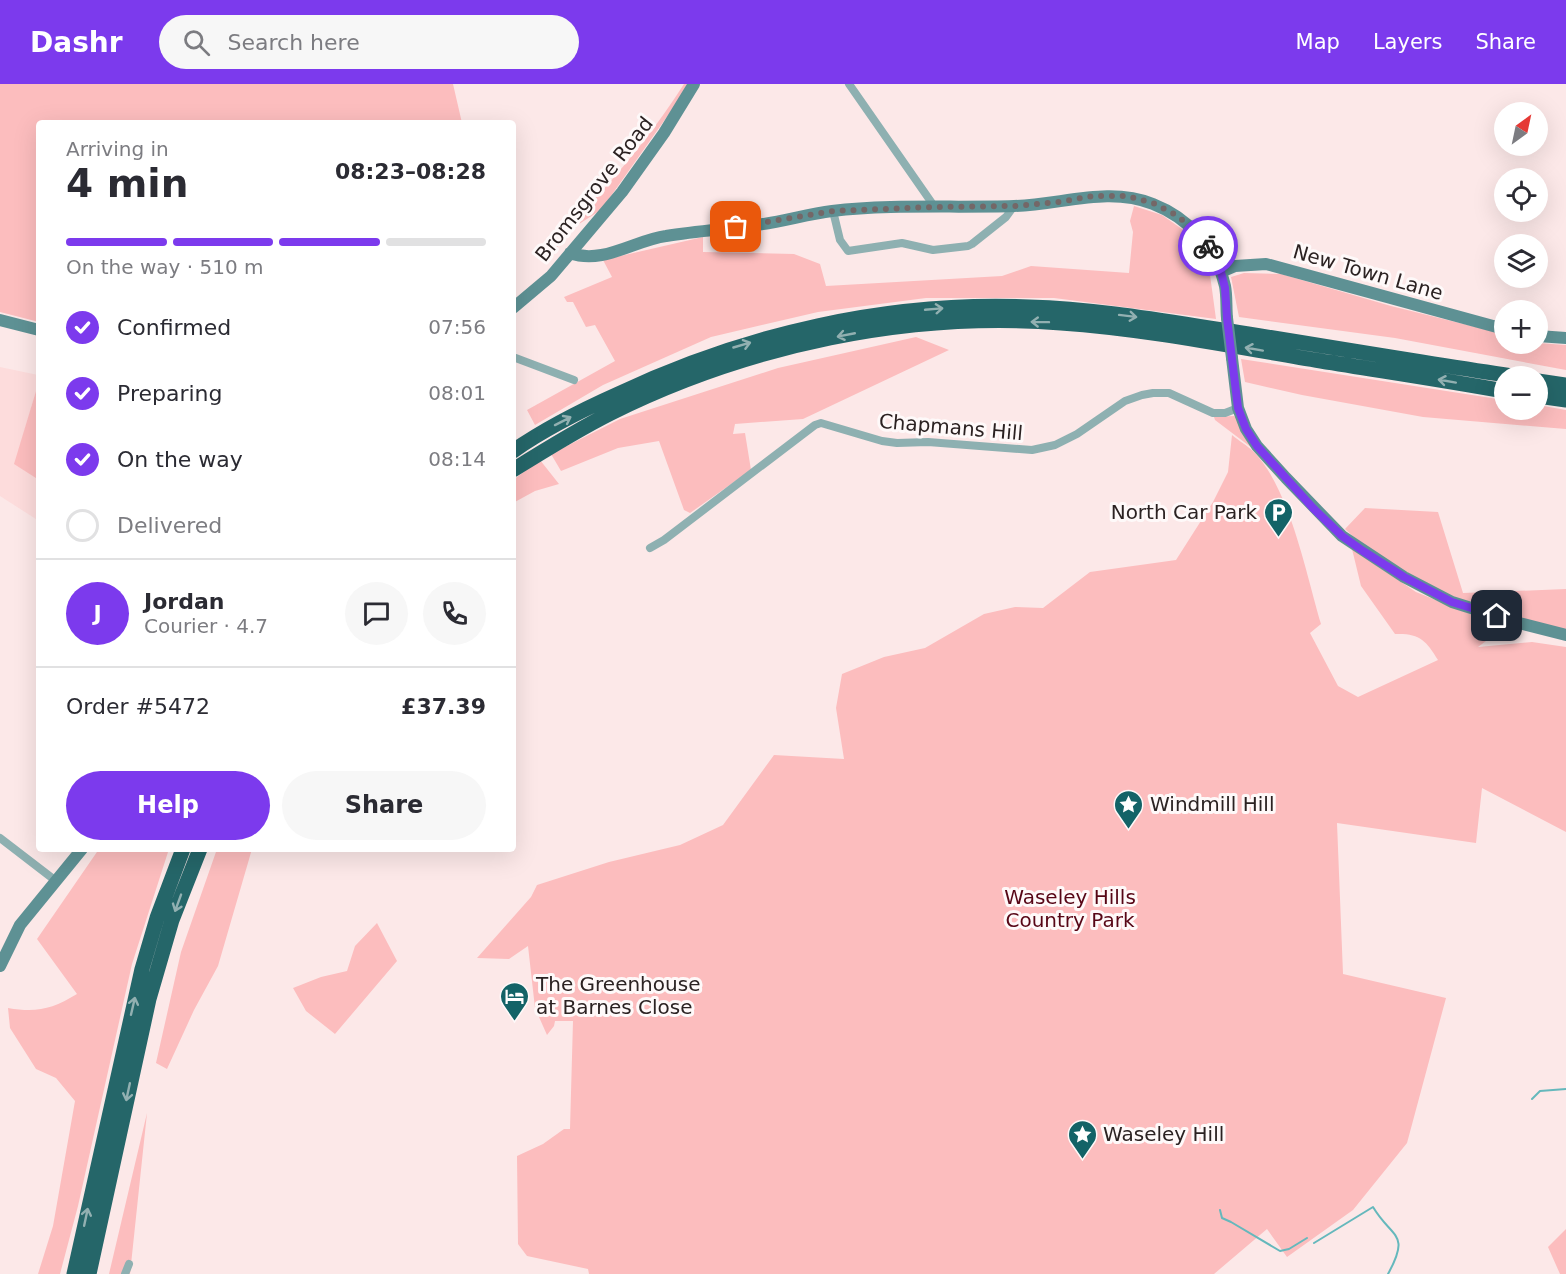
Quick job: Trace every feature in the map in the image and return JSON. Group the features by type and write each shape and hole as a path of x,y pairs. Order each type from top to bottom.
{"highway":[{"path":"516,449 553,426 606,399 672,369 738,346 846,320 964,307 1029,307 1139,317 1494,373"},
{"path":"516,468 612,412 678,384 745,360 803,343 858,332 934,323 981,321 1072,324 1210,342 1494,389"},
{"path":"1548,382 1566,385"},
{"path":"1548,397 1566,400"},
{"path":"74,1274 142,969 157,918 182,852"},
{"path":"89,1274 149,999 172,920 199,852"}],"street":[{"name":"Bromsgrove Road","path":"516,305 551,276 622,192 664,133 694,84"},
{"path":"849,84 934,207"},
{"path":"570,253 578,256 601,255 661,236 758,225 833,211 1014,206 1093,196 1127,196 1153,203 1189,225 1203,239 1221,272 1225,288 1238,408 1246,429 1257,446 1313,508 1342,536 1363,551 1404,577 1452,602 1566,635"},
{"path":"833,211 840,240 848,251 902,243 933,250 972,244 1006,217 1014,206"},
{"name":"New Town Lane","path":"1221,272 1235,266 1266,264 1494,326"},
{"path":"0,320 36,329"},
{"path":"1548,337 1566,338"},
{"path":"516,358 574,380"},
{"name":"Chapmans Hill","path":"650,548 664,540 815,424 821,423 882,441 897,443 928,442 1032,450 1055,445 1077,434 1125,401 1142,395 1169,393 1213,413 1225,413 1238,408"},
{"path":"0,838 56,881"},
{"path":"0,966 20,925 80,852"},
{"path":"125,1274 129,1264"}],"shaded area":[{"path":"0,367 36,375 36,391 15,463 36,478 36,519 0,496"}],"green space":[{"path":"0,84 453,84 461,120 36,120 36,321 0,312"},
{"path":"684,84 690,84 601,210 568,231 545,263 540,256 559,230 595,198 623,167 655,127"},
{"path":"1134,206 1162,215 1199,241 1208,260 1216,319 1054,298 926,298 818,312 711,337 603,385 535,425 527,410 615,361 595,325 586,327 573,302 567,302 564,297 612,277 603,260 703,237 703,252 794,254 820,264 826,286 1002,276 1031,266 1129,273 1133,232 1130,221"},
{"path":"1244,273 1281,274 1391,306 1494,332 1494,354 1548,354 1548,344 1566,345 1566,370 1395,338 1239,317 1231,277"},
{"path":"916,337 949,350 803,419 735,424 733,434 745,433 751,470 690,513 684,510 659,441 618,448 561,471 551,454 620,419 778,368"},
{"path":"1241,359 1494,398 1494,420 1548,420 1548,407 1566,410 1566,429 1423,417 1245,382"},
{"path":"36,391 36,478 14,464"},
{"path":"1234,416 1238,419 1252,448 1214,417"},
{"name":"Waseley Hills Country Park","path":"1232,435 1254,452 1278,487 1303,557 1321,624 1310,633 1338,686 1358,697 1438,660 1430,647 1421,639 1410,635 1395,634 1361,586 1352,549 1416,592 1495,624 1494,635 1478,647 1532,642 1566,647 1566,832 1482,788 1476,843 1337,823 1343,974 1446,998 1407,1143 1353,1210 1287,1257 1267,1229 1214,1274 589,1274 588,1269 527,1256 518,1244 517,1156 543,1144 564,1129 570,1129 573,1021 555,1021 547,1035 535,1008 528,946 509,959 477,958 531,897 537,885 609,862 680,845 723,825 774,755 844,759 836,708 842,674 884,657 925,648 984,614 1015,607 1043,608 1090,572 1176,560 1213,502 1228,472"},
{"path":"540,460 559,484 535,491 516,501 516,478"},
{"path":"1365,508 1438,512 1463,593 1566,589 1566,630 1459,602 1368,550 1345,529"},
{"path":"97,852 168,852 132,964 78,1206 60,1274 38,1274 53,1226 75,1101 56,1078 36,1069 10,1028 8,1008 36,1010 60,1003 77,994 37,939"},
{"path":"216,852 251,852 218,966 194,1010 167,1069 156,1063 181,952"},
{"path":"377,923 397,961 335,1034 306,1011 293,988 321,977 347,971 355,946"},
{"path":"147,1113 130,1274 109,1274"},
{"path":"1566,1229 1566,1274 1560,1274 1548,1247"}],"waterway":[{"path":"1532,1099 1540,1091 1566,1089"},
{"path":"1314,1243 1373,1207 1398,1243 1395,1260 1388,1274"},
{"path":"1220,1210 1222,1218 1280,1251 1289,1249 1307,1238"}],"way so far":[{"path":"736,227 833,211 1014,206 1093,196 1127,196 1153,203 1174,214 1189,225 1208,246"}],"place":[{"name":"North Car Park","path":"1278,538"},
{"name":"Windmill Hill","path":"1129,830"},
{"name":"The Greenhouse at Barnes Close","path":"515,1022"},
{"name":"Waseley Hill","path":"1082,1160"}],"route":[{"path":"1208,246 1221,272 1225,288 1238,408 1246,429 1257,446 1313,508 1342,536 1363,551 1404,577 1452,602 1497,616"}]}
